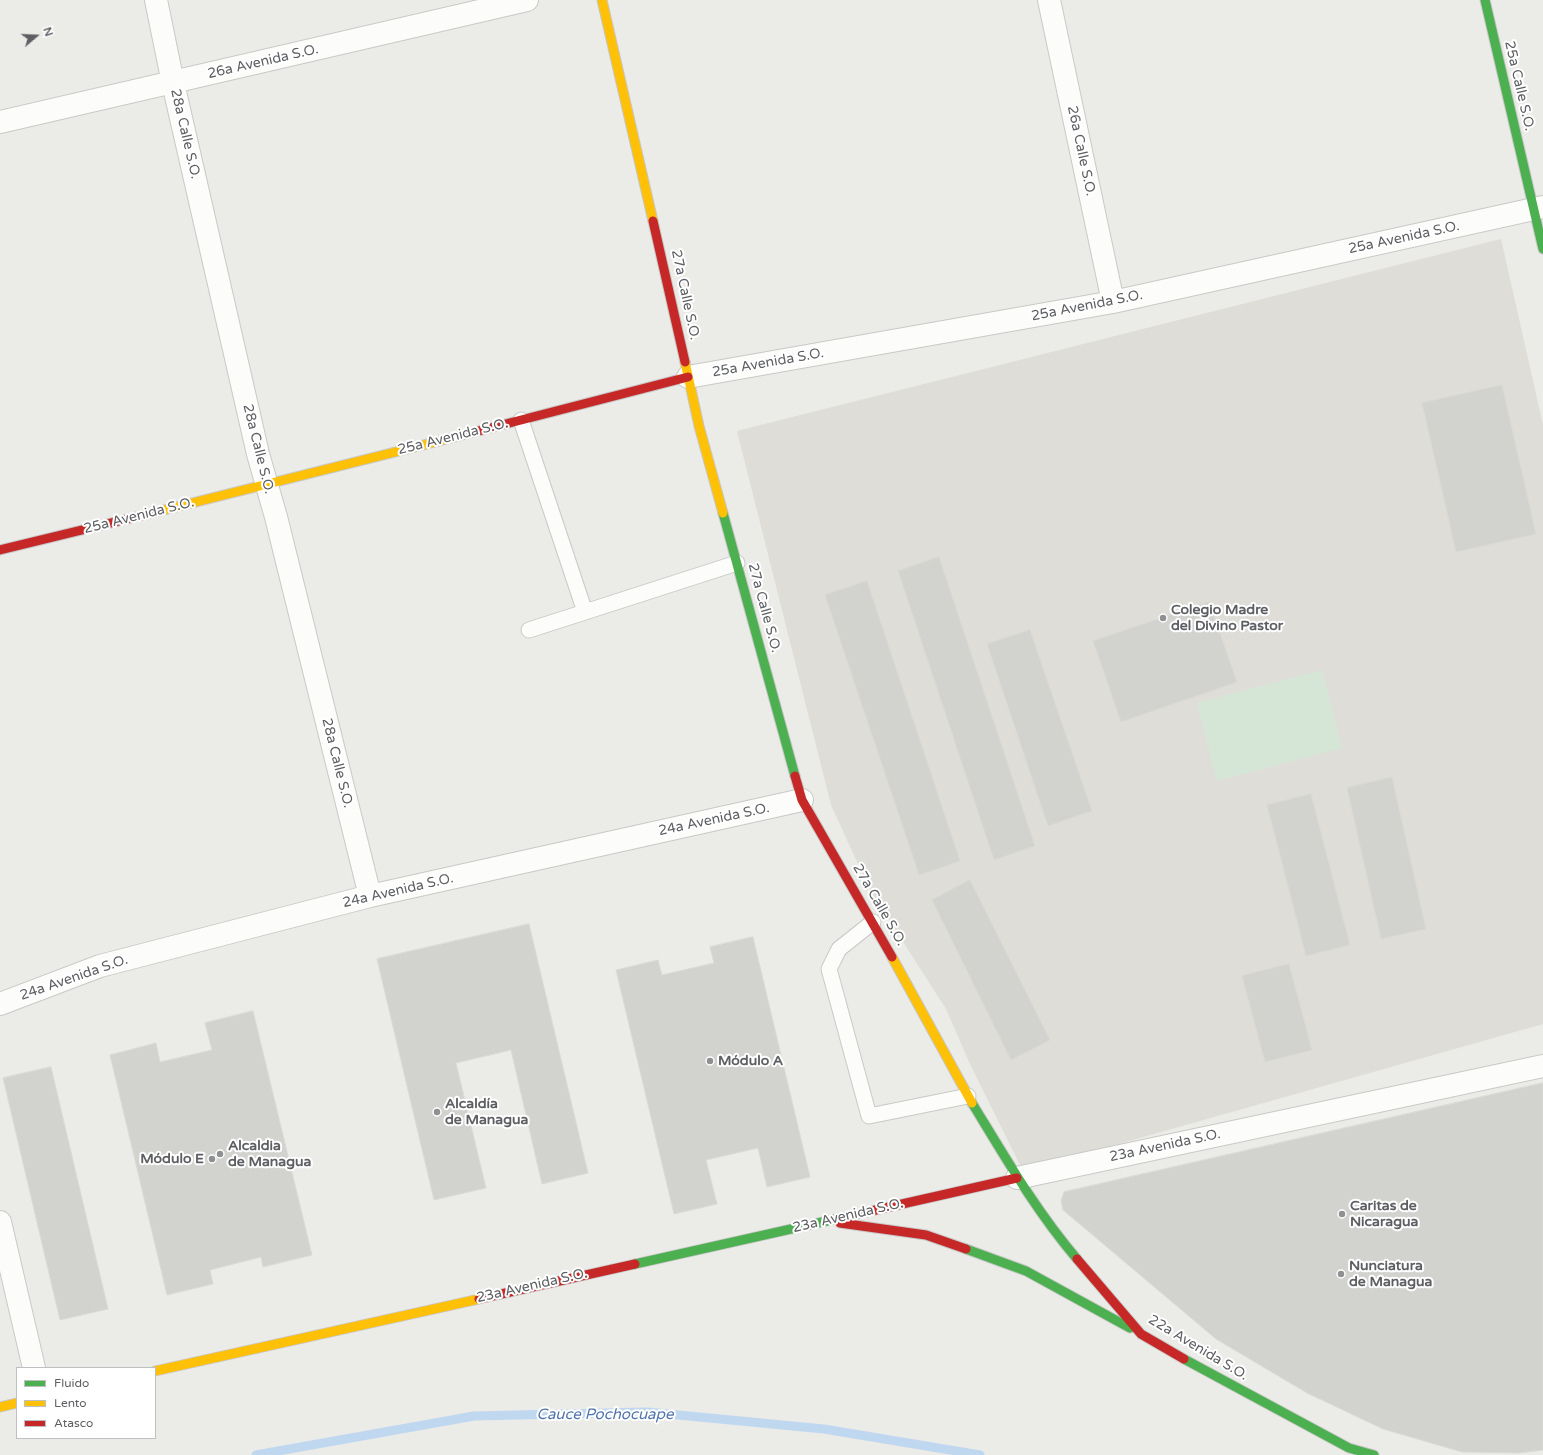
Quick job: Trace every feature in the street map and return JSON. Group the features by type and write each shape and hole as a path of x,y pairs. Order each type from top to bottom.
{"street":[{"name":"28a Calle S.O.","path":"156,0 256,446 370,896"},
{"name":"26a Avenida S.O.","path":"0,122 174,83 527,0"},
{"name":"27a Calle S.O.","path":"602,0 674,306 699,426 802,800 873,922 963,1084 968,1096 1017,1178"},
{"name":"26a Calle S.O.","path":"1049,0 1113,302"},
{"name":"25a Calle S.O.","path":"1485,0 1538,208 1543,249"},
{"name":"25a Avenida S.O.","path":"0,550 267,485 688,377 1113,302 1538,208"},
{"name":"24a Avenida S.O.","path":"0,1004 100,966 370,896 802,800"},
{"name":"23a Avenida S.O.","path":"156,1371 1017,1178 1543,1066"},
{"name":"22a Avenida S.O.","path":"1017,1178 1061,1240 1141,1334 1207,1372 1349,1448 1374,1455"},
{"path":"0,1222 34,1367"},
{"path":"825,1222 926,1234 1026,1271 1141,1334"},
{"path":"0,1407 16,1403"}],"lane":[{"path":"521,420 585,612"},
{"path":"529,630 737,563"},
{"path":"873,922 839,950 829,969 869,1116 968,1096"}],"shaded area":[{"name":"Colegio Madre del Divino Pastor","path":"1501,239 1543,425 1543,1024 1023,1171 970,1064 946,1009 870,890 831,805 737,431"}],"green space":[{"path":"1322,670 1342,748 1217,781 1197,703"}],"building":[{"path":"1502,385 1536,534 1456,552 1422,403"},
{"path":"939,557 1035,846 994,860 898,571"},
{"path":"867,581 960,861 919,875 825,595"},
{"path":"1209,602 1237,682 1121,722 1093,641"},
{"path":"1030,630 1092,811 1048,826 987,644"},
{"path":"1392,777 1426,929 1381,939 1347,788"},
{"path":"1311,794 1350,945 1306,956 1267,805"},
{"path":"970,880 1050,1040 1011,1060 932,900"},
{"path":"529,924 588,1173 542,1184 511,1050 456,1063 486,1188 434,1200 377,959"},
{"name":"Módulo A","path":"753,937 810,1177 767,1187 758,1148 706,1160 717,1204 674,1214 616,970 658,960 662,975 714,963 710,947"},
{"path":"1289,964 1312,1050 1265,1062 1242,976"},
{"name":"Módulo E","path":"253,1011 312,1255 263,1267 261,1257 210,1270 213,1284 167,1295 110,1055 156,1043 160,1062 212,1050 205,1023"},
{"path":"51,1067 108,1309 60,1320 3,1078"},
{"name":"Nunciatura de Managua","path":"1543,1083 1543,1450 1519,1453 1462,1452 1383,1429 1307,1393 1216,1339 1063,1210 1061,1201 1064,1192"}],"waterway":[{"name":"Cauce Pochocuape","path":"256,1455 474,1416 647,1412 824,1429 980,1455"}],"traffic: fast":[{"path":"1485,0 1543,249"},
{"path":"723,513 795,776"},
{"path":"972,1103 1034,1203 1077,1259"},
{"path":"635,1264 849,1216"},
{"path":"966,1249 1026,1271 1130,1328"},
{"path":"1184,1359 1349,1448 1374,1455"}],"traffic: slow":[{"path":"602,0 653,221"},
{"path":"685,362 699,426 723,513"},
{"path":"156,512 459,436"},
{"path":"892,957 972,1103"},
{"path":"156,1371 479,1299"},
{"path":"0,1407 16,1403"}],"traffic: jam":[{"path":"653,221 685,362"},
{"path":"459,436 688,377"},
{"path":"0,550 156,512"},
{"path":"795,776 802,800 892,957"},
{"path":"849,1216 1017,1178"},
{"path":"840,1223 926,1235 966,1249"},
{"path":"1077,1259 1141,1334 1184,1359"},
{"path":"479,1299 635,1264"}],"place":[{"name":"Colegio Madre del Divino Pastor","path":"1163,618"},
{"name":"Módulo A","path":"710,1061"},
{"name":"Alcaldía de Managua","path":"437,1112"},
{"name":"Alcaldia de Managua","path":"220,1154"},
{"name":"Módulo E","path":"212,1159"},
{"name":"Caritas de Nicaragua","path":"1342,1214"},
{"name":"Nunciatura de Managua","path":"1341,1274"}]}
